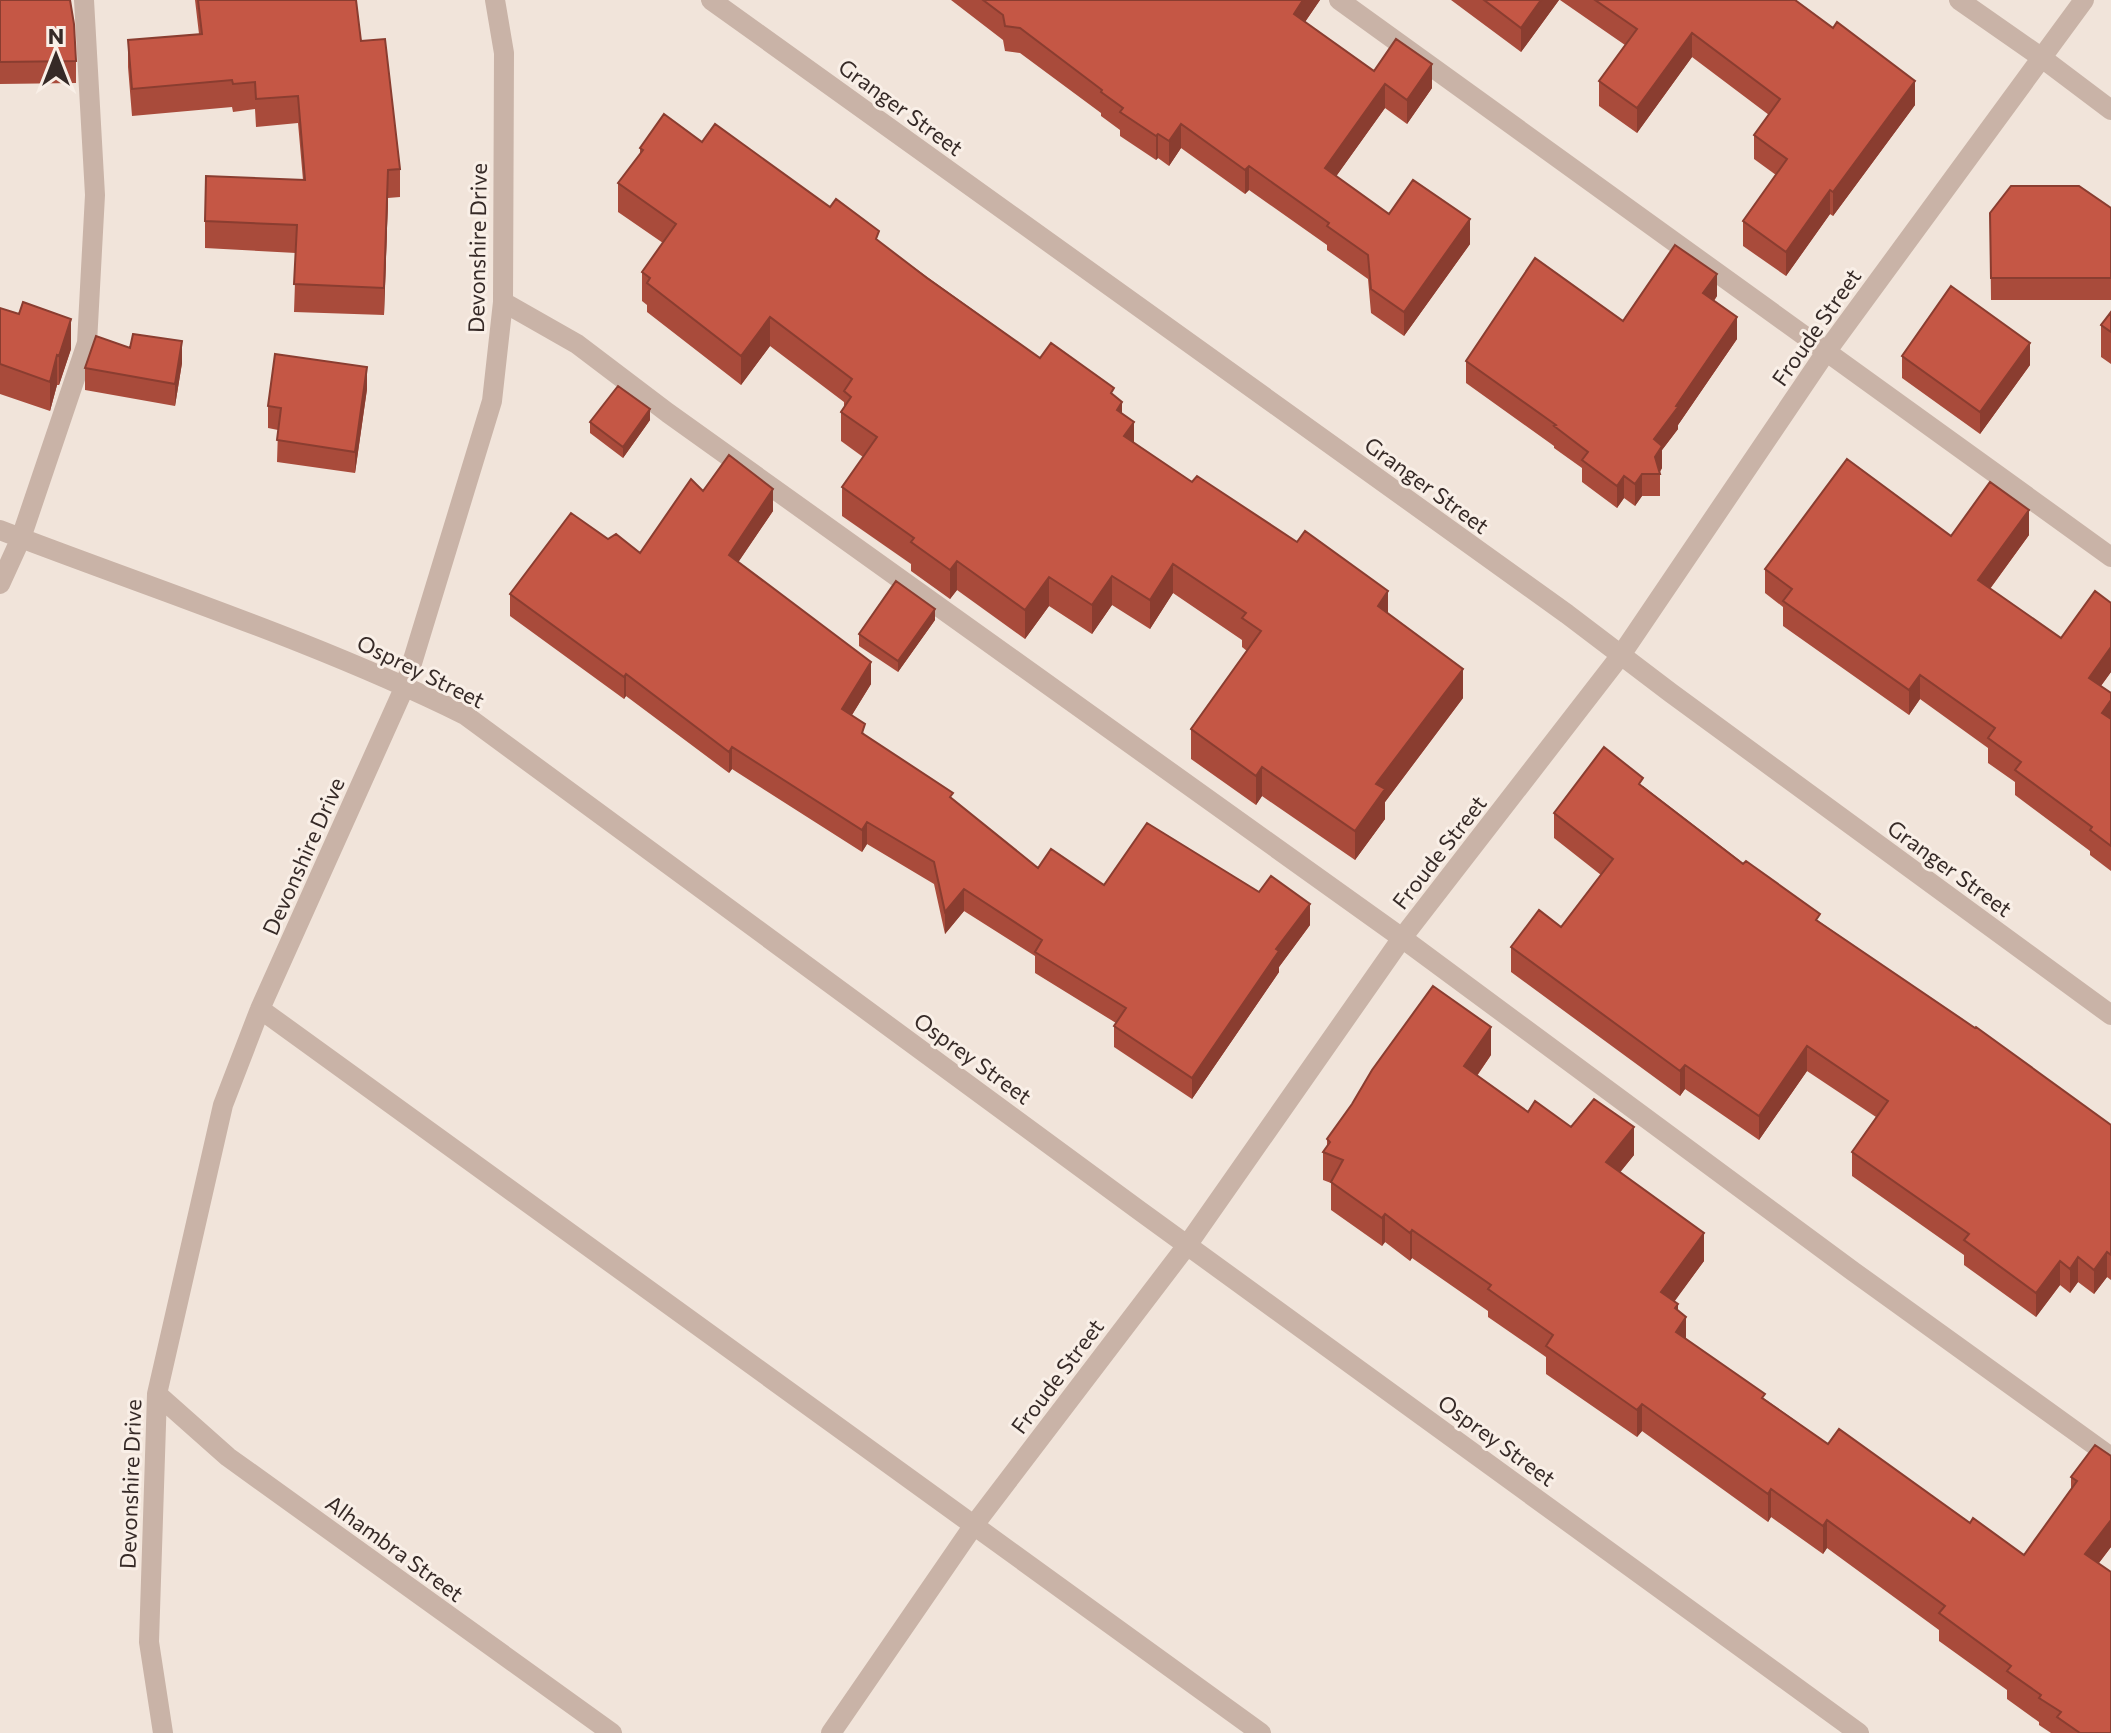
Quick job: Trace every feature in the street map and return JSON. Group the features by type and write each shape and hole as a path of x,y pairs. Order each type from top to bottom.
{"street":[{"path":"0,584 21,538 87,343 95,195 84,0"},
{"name":"Devonshire Drive","path":"163,1733 149,1642 157,1394 223,1105 260,1009 405,686 492,401 503,302 504,53 495,0"},
{"name":"Granger Street","path":"711,0 1621,655 2111,1015"},
{"path":"1339,0 2111,557"},
{"path":"1959,0 2111,110"},
{"name":"Froude Street","path":"831,1733 974,1525 1188,1244 1402,938 1621,655 1826,352 2084,0"},
{"path":"503,302 577,344 668,413 1402,938 1828,1254 2111,1457"},
{"name":"Osprey Street","path":"0,530 336,656 465,715 1140,1211 1859,1733"},
{"path":"260,1009 1261,1733"},
{"name":"Alhambra Street","path":"157,1394 228,1457 612,1733"}],"building":[{"path":"0,0 70,0 76,61 0,62"},
{"path":"198,0 356,0 361,41 385,39 400,169 388,170 384,288 294,284 297,225 205,221 206,176 305,180 298,96 256,99 255,82 233,84 232,80 132,89 128,40 202,34"},
{"path":"983,0 1303,0 1294,14 1374,71 1396,39 1432,64 1407,100 1385,84 1325,168 1389,214 1413,180 1470,219 1404,312 1371,289 1368,255 1327,226 1329,223 1249,166 1245,170 1181,124 1169,141 1158,134 1156,136 1120,112 1123,108 1102,90 1020,28 1005,26 1003,15"},
{"path":"1484,0 1541,0 1521,28"},
{"path":"1595,0 1795,0 1833,28 1837,22 1915,81 1786,252 1743,221 1787,159 1754,135 1780,99 1692,33 1637,108 1599,81 1637,29"},
{"path":"664,114 702,142 715,124 830,207 836,199 879,231 876,239 1040,358 1051,343 1114,388 1111,393 1122,402 1117,410 1134,422 1124,436 1192,482 1197,476 1297,542 1305,531 1388,591 1378,606 1463,669 1376,784 1385,789 1355,831 1262,767 1256,776 1191,729 1261,631 1242,618 1246,613 1173,564 1150,600 1112,576 1092,605 1049,577 1025,610 957,561 950,570 911,542 914,538 842,487 877,437 841,412 851,397 844,391 852,379 770,317 741,356 647,283 650,278 642,272 676,224 618,183 643,150 640,148"},
{"path":"2011,186 2079,186 2111,208 2111,278 1991,278 1990,213"},
{"path":"1675,245 1717,274 1703,293 1737,317 1654,439 1662,446 1655,457 1660,474 1642,474 1635,484 1624,476 1617,486 1582,460 1588,452 1556,425 1466,361 1535,258 1623,321"},
{"path":"1951,286 2030,343 1980,412 1902,356"},
{"path":"23,302 71,319 50,382 0,364 0,308 19,314"},
{"path":"2111,312 2111,332 2101,325"},
{"path":"133,334 182,341 175,384 85,368 96,336 130,348"},
{"path":"275,354 367,367 355,452 277,440 281,408 268,406"},
{"path":"618,386 650,409 623,447 590,422"},
{"path":"729,455 773,489 729,555 871,662 842,709 865,724 862,733 953,793 950,797 1038,868 1051,849 1104,885 1147,823 1259,892 1271,876 1310,904 1276,949 1279,951 1192,1078 1114,1026 1126,1008 1035,952 1042,940 964,889 945,912 934,862 867,822 862,830 732,747 729,752 626,674 624,677 510,594 571,513 608,539 616,534 640,553 691,479 703,491"},
{"path":"1847,459 1951,536 1990,482 2029,510 1978,580 2061,638 2095,591 2111,603 2111,647 2089,678 2111,693 2111,700 2102,713 2111,719 2111,846 2090,830 2092,827 2015,770 2021,762 1988,738 1995,728 1920,675 1909,690 1783,601 1792,589 1765,569"},
{"path":"896,581 935,609 898,661 859,634"},
{"path":"1604,747 1643,778 1639,784 1743,864 1746,861 1820,914 1816,920 1976,1027 2111,1125 2111,1255 2107,1252 2094,1270 2078,1257 2070,1269 2060,1261 2036,1293 1964,1240 1969,1234 1852,1152 1888,1101 1807,1046 1759,1116 1685,1065 1680,1071 1511,947 1539,910 1561,927 1613,859 1554,813"},
{"path":"1433,986 1491,1027 1464,1066 1528,1112 1535,1101 1571,1127 1594,1099 1634,1127 1606,1162 1704,1233 1661,1292 1678,1304 1675,1308 1686,1317 1676,1332 1765,1394 1762,1398 1828,1444 1839,1429 1970,1523 1973,1518 2024,1555 2077,1481 2071,1477 2095,1445 2111,1456 2111,1520 2085,1554 2111,1572 2111,1733 2080,1733 2057,1717 2061,1712 2007,1671 2011,1666 1939,1613 1945,1606 1827,1520 1823,1526 1771,1489 1768,1494 1642,1404 1637,1410 1546,1346 1553,1335 1488,1289 1491,1285 1412,1230 1410,1233 1385,1214 1382,1218 1331,1182 1343,1160 1323,1152 1330,1142 1327,1139"}]}
